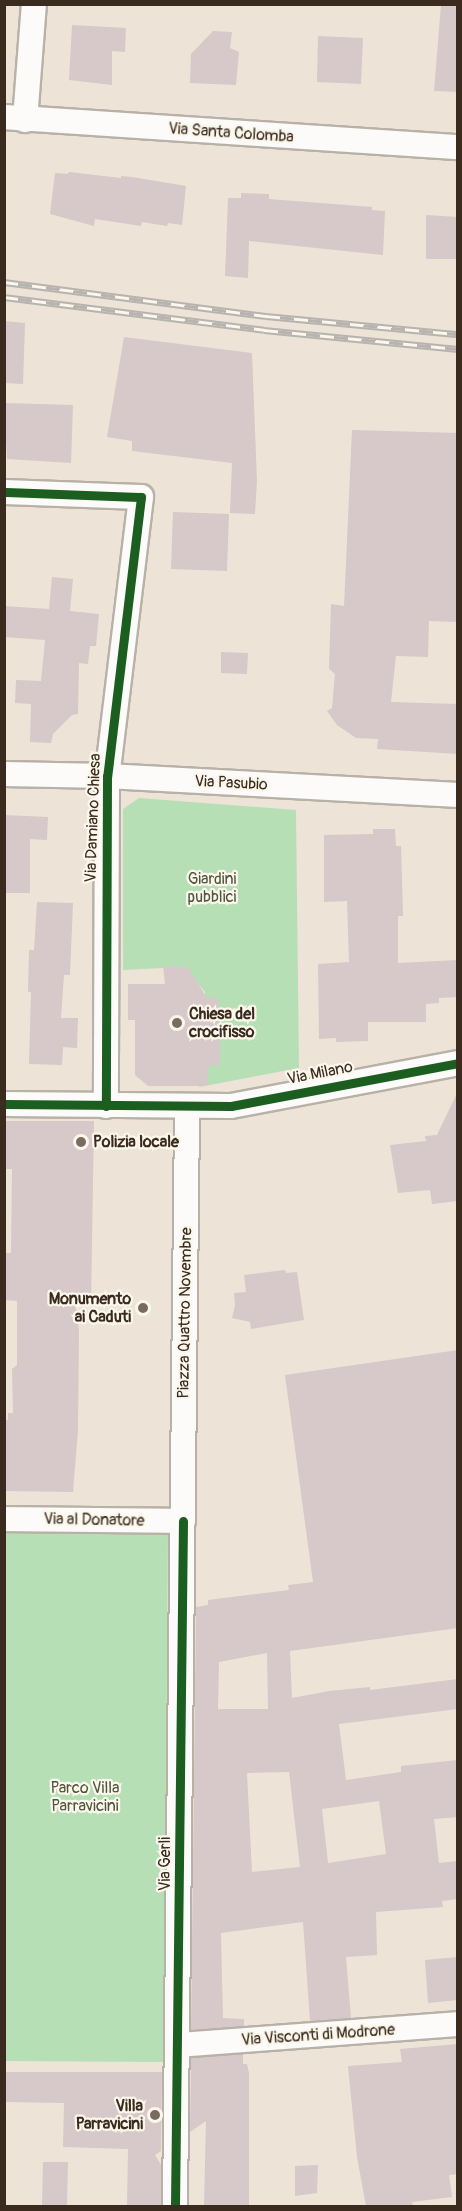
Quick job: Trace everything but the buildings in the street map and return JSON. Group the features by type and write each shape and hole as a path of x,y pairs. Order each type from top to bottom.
{"street":[{"path":"15,118 34,4"},
{"name":"Via Santa Colomba","path":"15,118 458,147"},
{"name":"Via Damiano Chiesa","path":"4,492 141,497 107,776 106,1106"},
{"name":"Via Pasubio","path":"4,774 107,776 458,795"},
{"name":"Via Milano","path":"4,1104 231,1106 458,1062"},
{"name":"Piazza Quattro Novembre","path":"183,1521 187,1106"},
{"name":"Via al Donatore","path":"4,1519 183,1521"},
{"name":"Via Gerli","path":"175,2206 179,2045 183,1521"},
{"name":"Via Visconti di Modrone","path":"179,2045 458,2024"}],"green space":[{"name":"Giardini pubblici","path":"139,798 296,810 299,1068 199,1087 205,992 184,967 123,970 123,809"},
{"name":"Parco Villa Parravicini","path":"5,1533 168,1534 164,2062 5,2061"}],"railway":[{"path":"4,282 266,316 458,334"},
{"path":"4,297 264,330 458,349"}],"cycle path":[{"path":"4,492 141,497 107,776 106,1106"},
{"path":"4,1104 231,1106 458,1063"},
{"path":"175,2206 183,1521"}],"place":[{"name":"Chiesa del crocifisso","path":"177,1023"},
{"name":"Polizia locale","path":"81,1142"},
{"name":"Monumento ai Caduti","path":"143,1308"},
{"name":"Villa Parravicini","path":"155,2115"}]}
